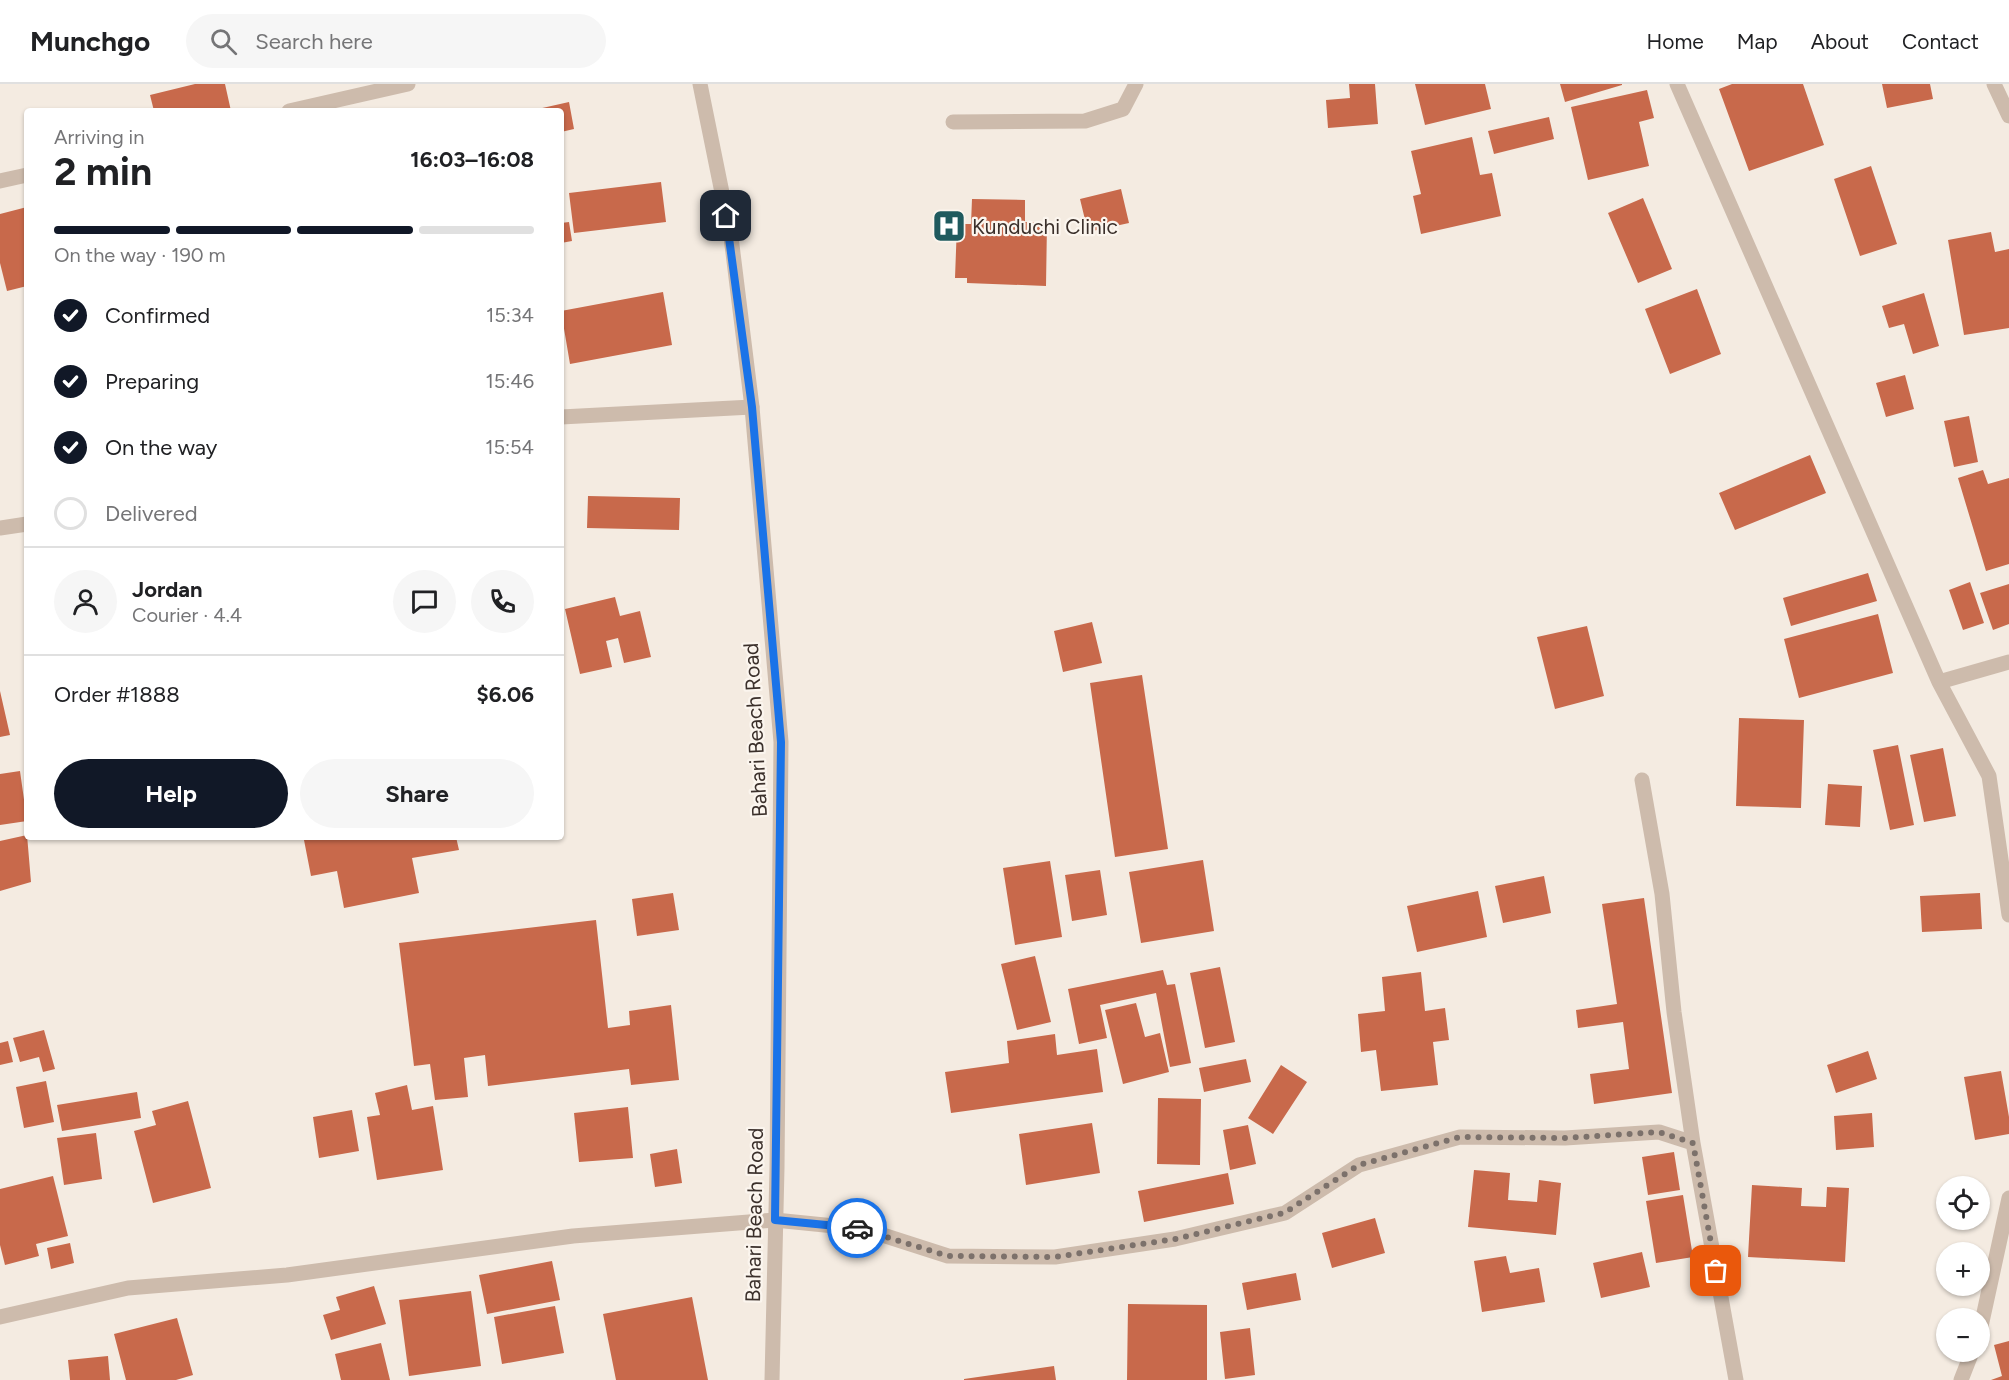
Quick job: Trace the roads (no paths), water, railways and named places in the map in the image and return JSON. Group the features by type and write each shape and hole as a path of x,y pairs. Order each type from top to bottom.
{"street":[{"path":"302,108 408,84"},
{"name":"Bahari Beach Road","path":"700,84 731,237 752,407 781,742 772,1380"},
{"path":"953,122 1085,121 1123,109 1136,84"},
{"path":"1677,84 1939,682 1989,776 2009,915"},
{"path":"1994,84 2009,116"},
{"path":"0,181 24,176"},
{"path":"564,417 752,407"},
{"path":"0,528 24,524"},
{"path":"1939,682 2009,662"},
{"path":"1642,780 1662,894 1674,1012 1693,1143 1736,1380"},
{"path":"0,1317 128,1288 287,1275 573,1236 775,1220 864,1228 948,1256 1055,1257 1175,1239 1284,1213 1359,1165 1460,1137 1565,1138 1659,1132 1693,1143"},
{"path":"1985,1308 2009,1198"},
{"path":"1961,1380 1968,1362"}],"place":[{"name":"Kunduchi Clinic","path":"949,226"}]}
